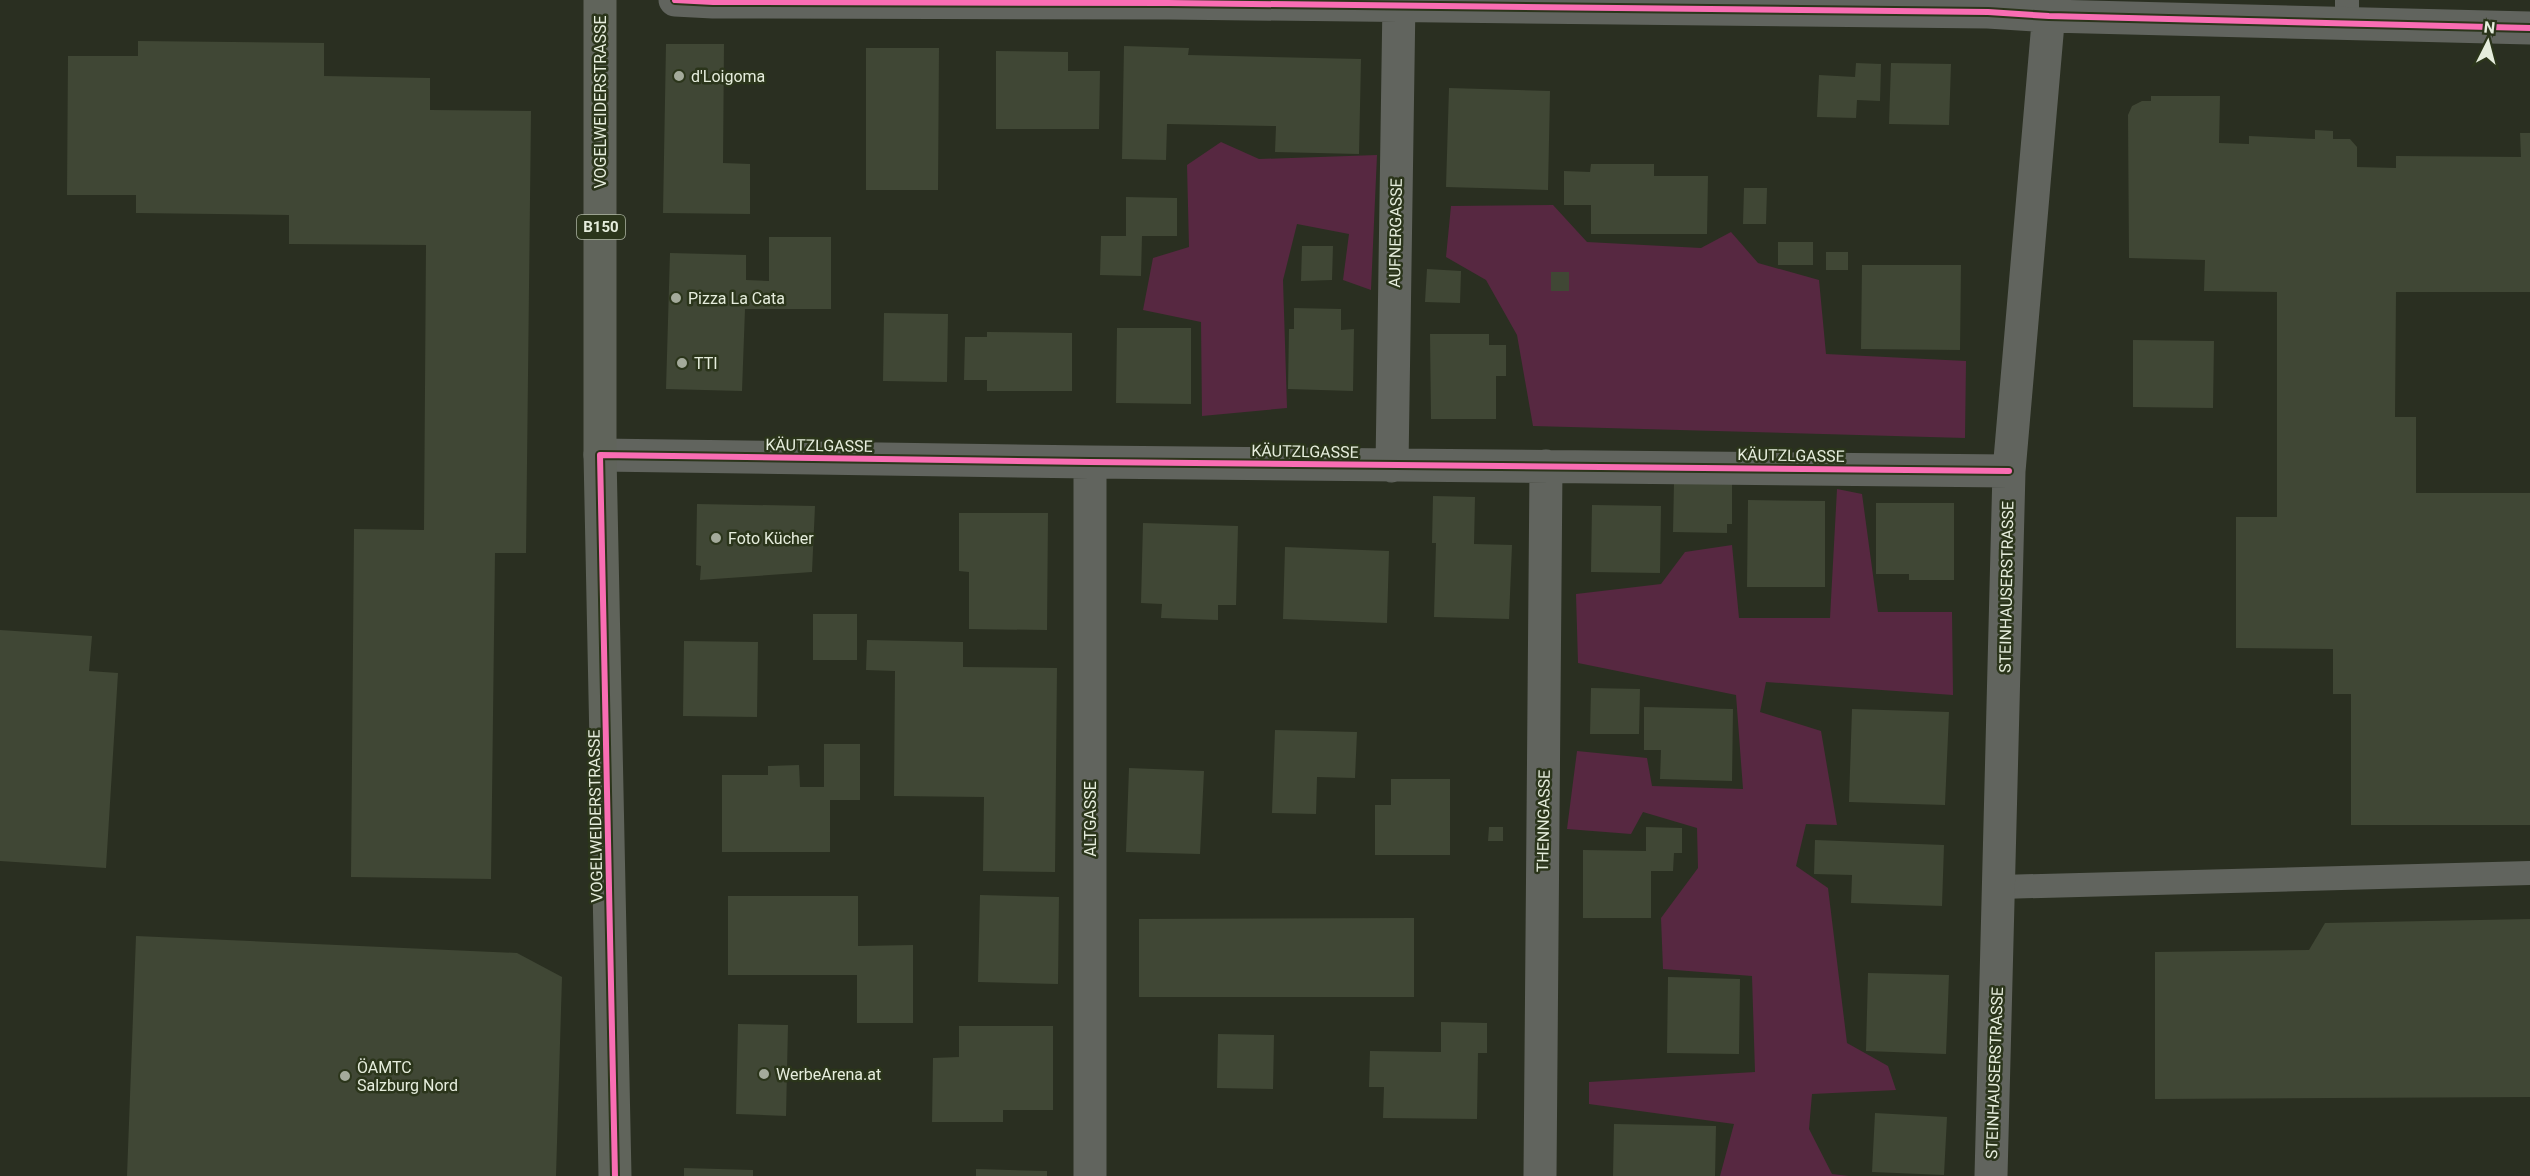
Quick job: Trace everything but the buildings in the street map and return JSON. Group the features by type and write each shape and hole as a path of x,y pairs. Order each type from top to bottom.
{"main road":[{"name":"VOGELWEIDERSTRASSE","path":"600,0 600,455 615,1176"}],"street":[{"path":"675,0 1791,5 1988,12 2050,8 2347,12 2530,28"},
{"name":"AUFNERGASSE","path":"1392,466 1399,3"},
{"name":"STEINHAUSERSTRASSE","path":"1991,1176 2009,471 2044,50 2050,8"},
{"name":"KÄUTZLGASSE","path":"600,455 1392,466 2009,471"},
{"name":"ALTGASSE","path":"1090,462 1090,1176"},
{"name":"THENNGASSE","path":"1540,1176 1546,466"}],"lane":[{"path":"2000,887 2530,873"}],"shaded area":[{"path":"1221,142 1259,159 1377,155 1371,290 1343,280 1349,234 1297,224 1283,280 1287,408 1202,416 1201,322 1143,310 1153,258 1189,247 1187,165"},
{"path":"1553,205 1587,242 1701,248 1731,232 1758,263 1819,280 1826,354 1966,361 1965,438 1533,426 1517,335 1486,280 1446,257 1451,206"},
{"path":"1837,489 1862,494 1878,612 1952,612 1953,695 1766,682 1760,712 1821,731 1837,825 1806,824 1796,866 1828,888 1847,1043 1888,1066 1896,1090 1812,1094 1809,1129 1832,1174 1849,1176 1720,1176 1734,1124 1589,1104 1589,1082 1755,1072 1752,976 1663,969 1661,918 1698,868 1697,828 1643,812 1631,834 1567,829 1577,751 1647,758 1652,786 1743,789 1736,695 1578,663 1576,594 1661,584 1685,552 1732,545 1739,618 1830,618"}],"cycle path":[{"path":"675,0 1988,12 2049,16 2530,28"},
{"path":"615,1176 600,455 2009,471"}],"place":[{"name":"d'Loigoma","path":"679,76"},
{"name":"Pizza La Cata","path":"676,298"},
{"name":"TTI","path":"682,363"},
{"name":"Foto Kücher","path":"716,538"},
{"name":"WerbeArena.at","path":"764,1074"},
{"name":"ÖAMTC Salzburg Nord","path":"345,1076"}]}
